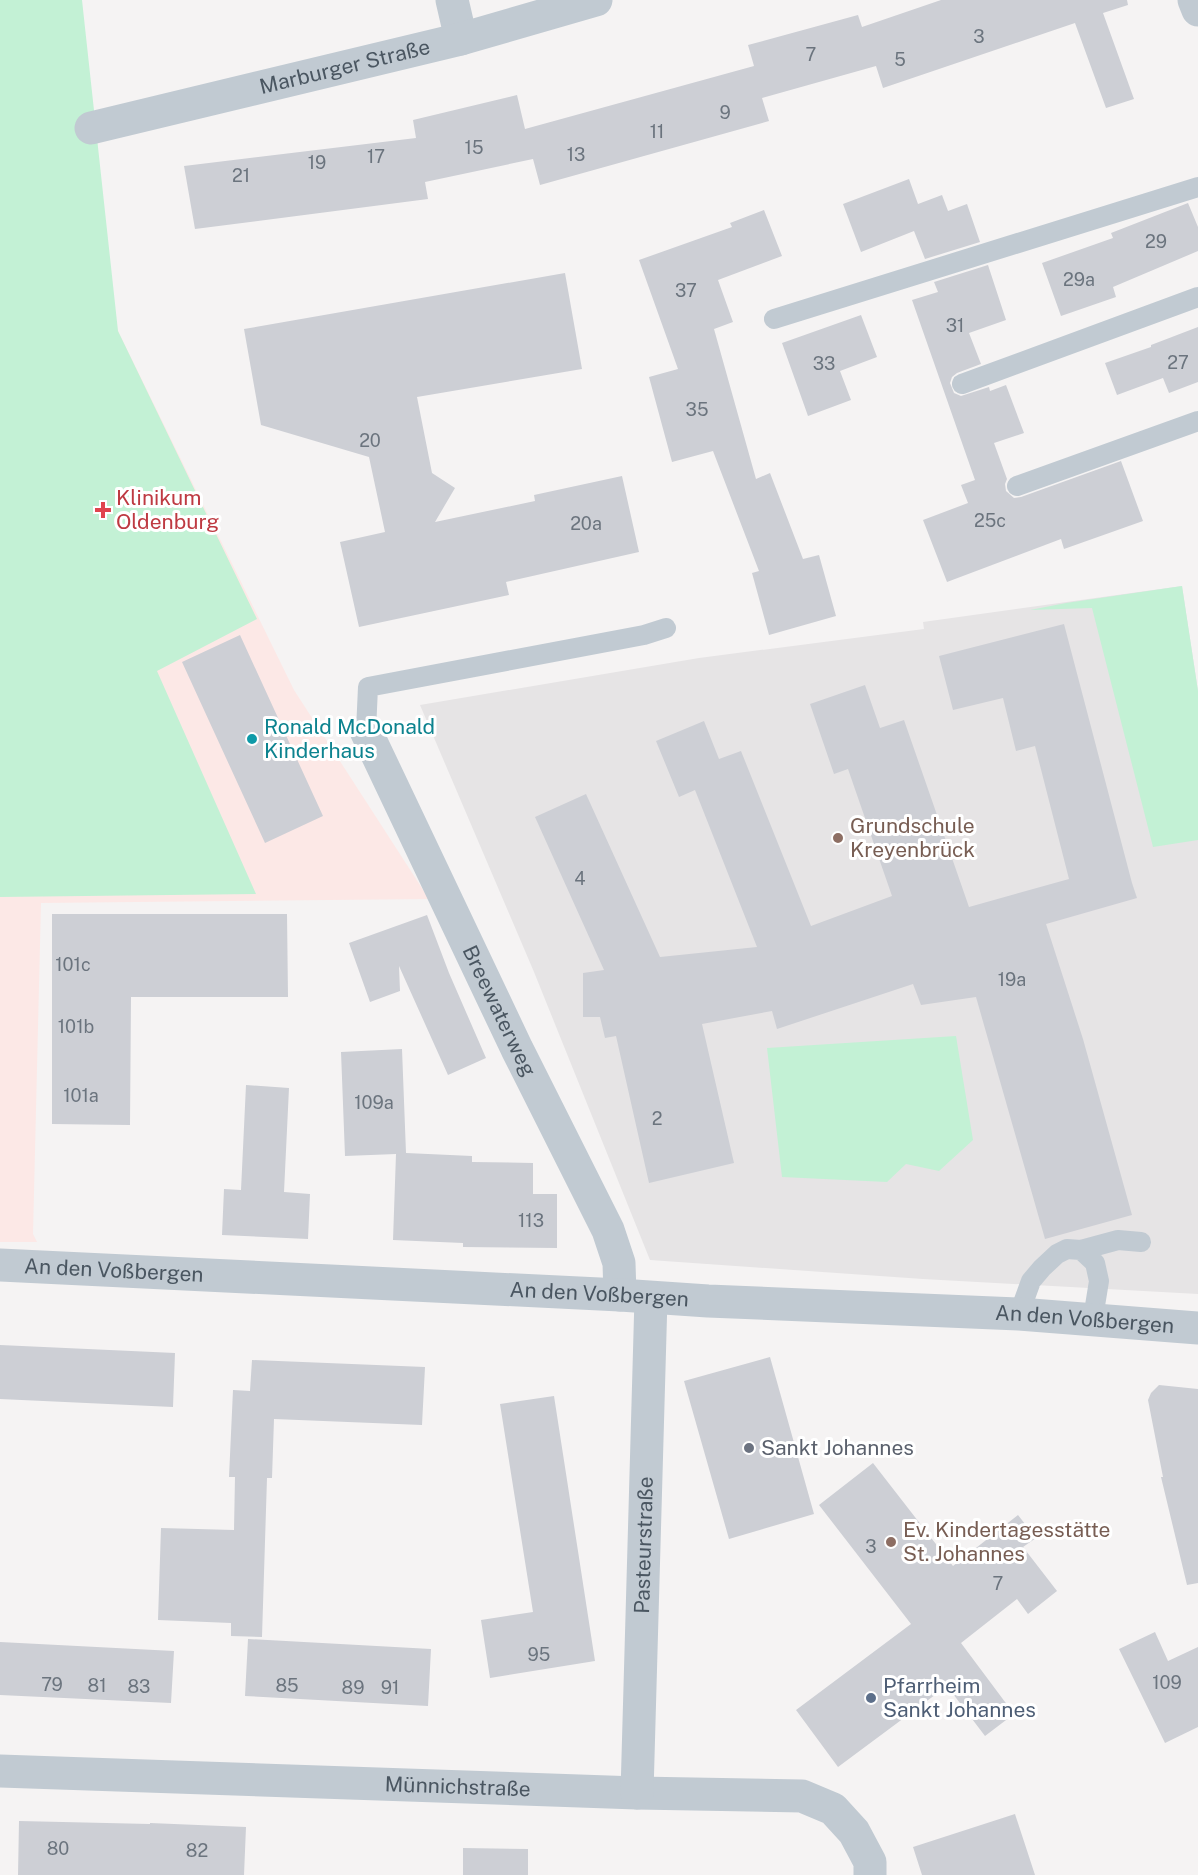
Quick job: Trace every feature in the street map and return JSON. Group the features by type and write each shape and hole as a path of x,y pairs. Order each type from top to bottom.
{"street":[{"path":"452,0 461,39"},
{"name":"Marburger Straße","path":"91,128 461,39 596,0"},
{"path":"1194,0 1198,10"},
{"name":"Breewaterweg","path":"366,731 517,1049 608,1230 619,1263 635,1297"},
{"name":"An den Voßbergen","path":"0,1265 1019,1314 1198,1328"},
{"name":"Pasteurstraße","path":"635,1297 637,1793"},
{"name":"Münnichstraße","path":"0,1771 637,1793 802,1796 833,1809 854,1832 870,1862 870,1875"}],"lane":[{"path":"774,319 1198,187"},
{"path":"962,384 1198,297"},
{"path":"1017,486 1198,421"},
{"path":"366,731 368,687 644,635 666,628"},
{"path":"1019,1314 1031,1281 1042,1268 1067,1248 1081,1250 1118,1240 1141,1242"},
{"path":"1081,1250 1095,1263 1099,1281 1093,1318"}],"shaded area":[{"name":"Klinikum Oldenburg","path":"0,0 46,0 118,331 294,690 429,899 41,903 33,1234 37,1242 0,1242"},
{"name":"Grundschule Kreyenbrück","path":"1182,586 1198,691 1198,1294 923,1279 650,1260 534,972 420,705 699,658 924,629 923,622"}],"green space":[{"name":"Klinikum Oldenburg","path":"0,0 82,0 118,331 257,619 157,671 256,894 0,897"},
{"path":"1182,586 1198,691 1198,840 1153,847 1092,608 1030,610"},
{"path":"956,1036 973,1140 939,1171 906,1164 887,1182 782,1177 767,1048"}],"building":[{"path":"941,0 1127,0 1128,5 1103,13 1134,99 1106,108 1075,23 883,88 876,66 762,98 769,121 540,185 533,159 425,182 428,199 195,229 184,166 416,138 413,120 517,95 525,129 754,66 748,45 858,15 862,27"},
{"path":"909,179 918,204 942,195 948,211 967,204 980,242 925,259 914,231 861,252 843,204"},
{"path":"1188,203 1198,227 1198,251 1113,287 1116,297 1061,316 1042,263 1113,238 1111,233"},
{"path":"764,210 782,256 718,280 733,322 714,329 756,479 770,473 803,559 819,555 836,616 769,635 752,573 759,571 713,451 672,462 649,377 678,369 639,260 732,227 730,223"},
{"path":"988,265 1006,320 969,333 981,364 957,373 952,377 950,383 954,393 961,396 989,387 990,391 1006,385 1024,433 994,443 1007,479 1006,491 1014,498 1021,497 1121,461 1143,521 1064,549 1061,539 947,582 923,520 968,503 961,485 975,480 912,300 938,292 934,282"},
{"path":"565,273 582,369 417,397 432,473 455,488 435,522 535,501 534,495 622,476 639,552 506,582 509,595 359,627 340,542 385,532 369,457 261,425 244,329"},
{"path":"861,315 877,357 840,371 851,400 808,416 782,343"},
{"path":"1198,327 1198,382 1169,393 1163,378 1117,395 1105,363"},
{"path":"1064,624 1137,898 1046,924 1083,1039 1132,1215 1045,1239 976,997 921,1005 913,984 777,1029 772,1011 702,1024 734,1163 649,1183 616,1036 605,1038 600,1017 583,1017 583,973 604,970 535,817 586,794 660,957 757,947 695,790 679,797 656,741 704,721 719,759 741,751 811,926 892,896 848,769 834,774 810,704 865,685 880,728 904,720 969,907 1069,879 1035,746 1016,751 1003,698 953,710 939,656"},
{"name":"Ronald McDonald Kinderhaus","path":"240,635 323,816 265,843 182,662"},
{"path":"52,914 287,914 288,997 131,997 130,1125 52,1124"},
{"path":"427,915 486,1058 448,1075 399,966 400,991 370,1002 349,943"},
{"path":"402,1049 406,1153 472,1156 472,1162 533,1163 533,1194 557,1194 557,1248 463,1247 463,1243 393,1240 396,1154 345,1156 341,1052"},
{"path":"246,1085 289,1088 284,1192 310,1194 308,1239 222,1235 224,1189 241,1190"},
{"path":"0,1345 175,1353 173,1407 0,1399"},
{"name":"Sankt Johannes","path":"770,1357 814,1514 729,1539 684,1381"},
{"path":"252,1360 425,1367 422,1425 274,1419 272,1478 267,1478 262,1637 231,1636 231,1623 158,1620 161,1528 234,1530 235,1477 229,1477 233,1390 250,1391"},
{"path":"1159,1385 1198,1389 1198,1583 1187,1585 1161,1477 1163,1477 1148,1400"},
{"path":"554,1396 595,1661 490,1678 481,1620 533,1612 500,1404"},
{"path":"873,1463 953,1566 1018,1515 1036,1538 1023,1547 1057,1591 1028,1614 1017,1599 961,1643 1014,1714 985,1736 947,1686 838,1767 796,1710 911,1624 819,1505"},
{"path":"1155,1632 1168,1661 1198,1647 1198,1727 1165,1743 1119,1649"},
{"path":"248,1639 431,1649 428,1706 245,1696"},
{"path":"0,1642 174,1651 171,1703 0,1695"},
{"path":"1015,1814 1035,1875 922,1875 913,1847"},
{"path":"19,1821 246,1827 244,1875 18,1875"},
{"path":"463,1848 528,1849 528,1875 463,1875"}],"place":[{"name":"Klinikum Oldenburg","path":"103,510"},
{"name":"Ronald McDonald Kinderhaus","path":"252,739"},
{"name":"Grundschule Kreyenbrück","path":"838,838"},
{"name":"Sankt Johannes","path":"749,1448"},
{"name":"Ev. Kindertagesstätte St. Johannes","path":"891,1542"},
{"name":"Pfarrheim Sankt Johannes","path":"871,1698"}]}
